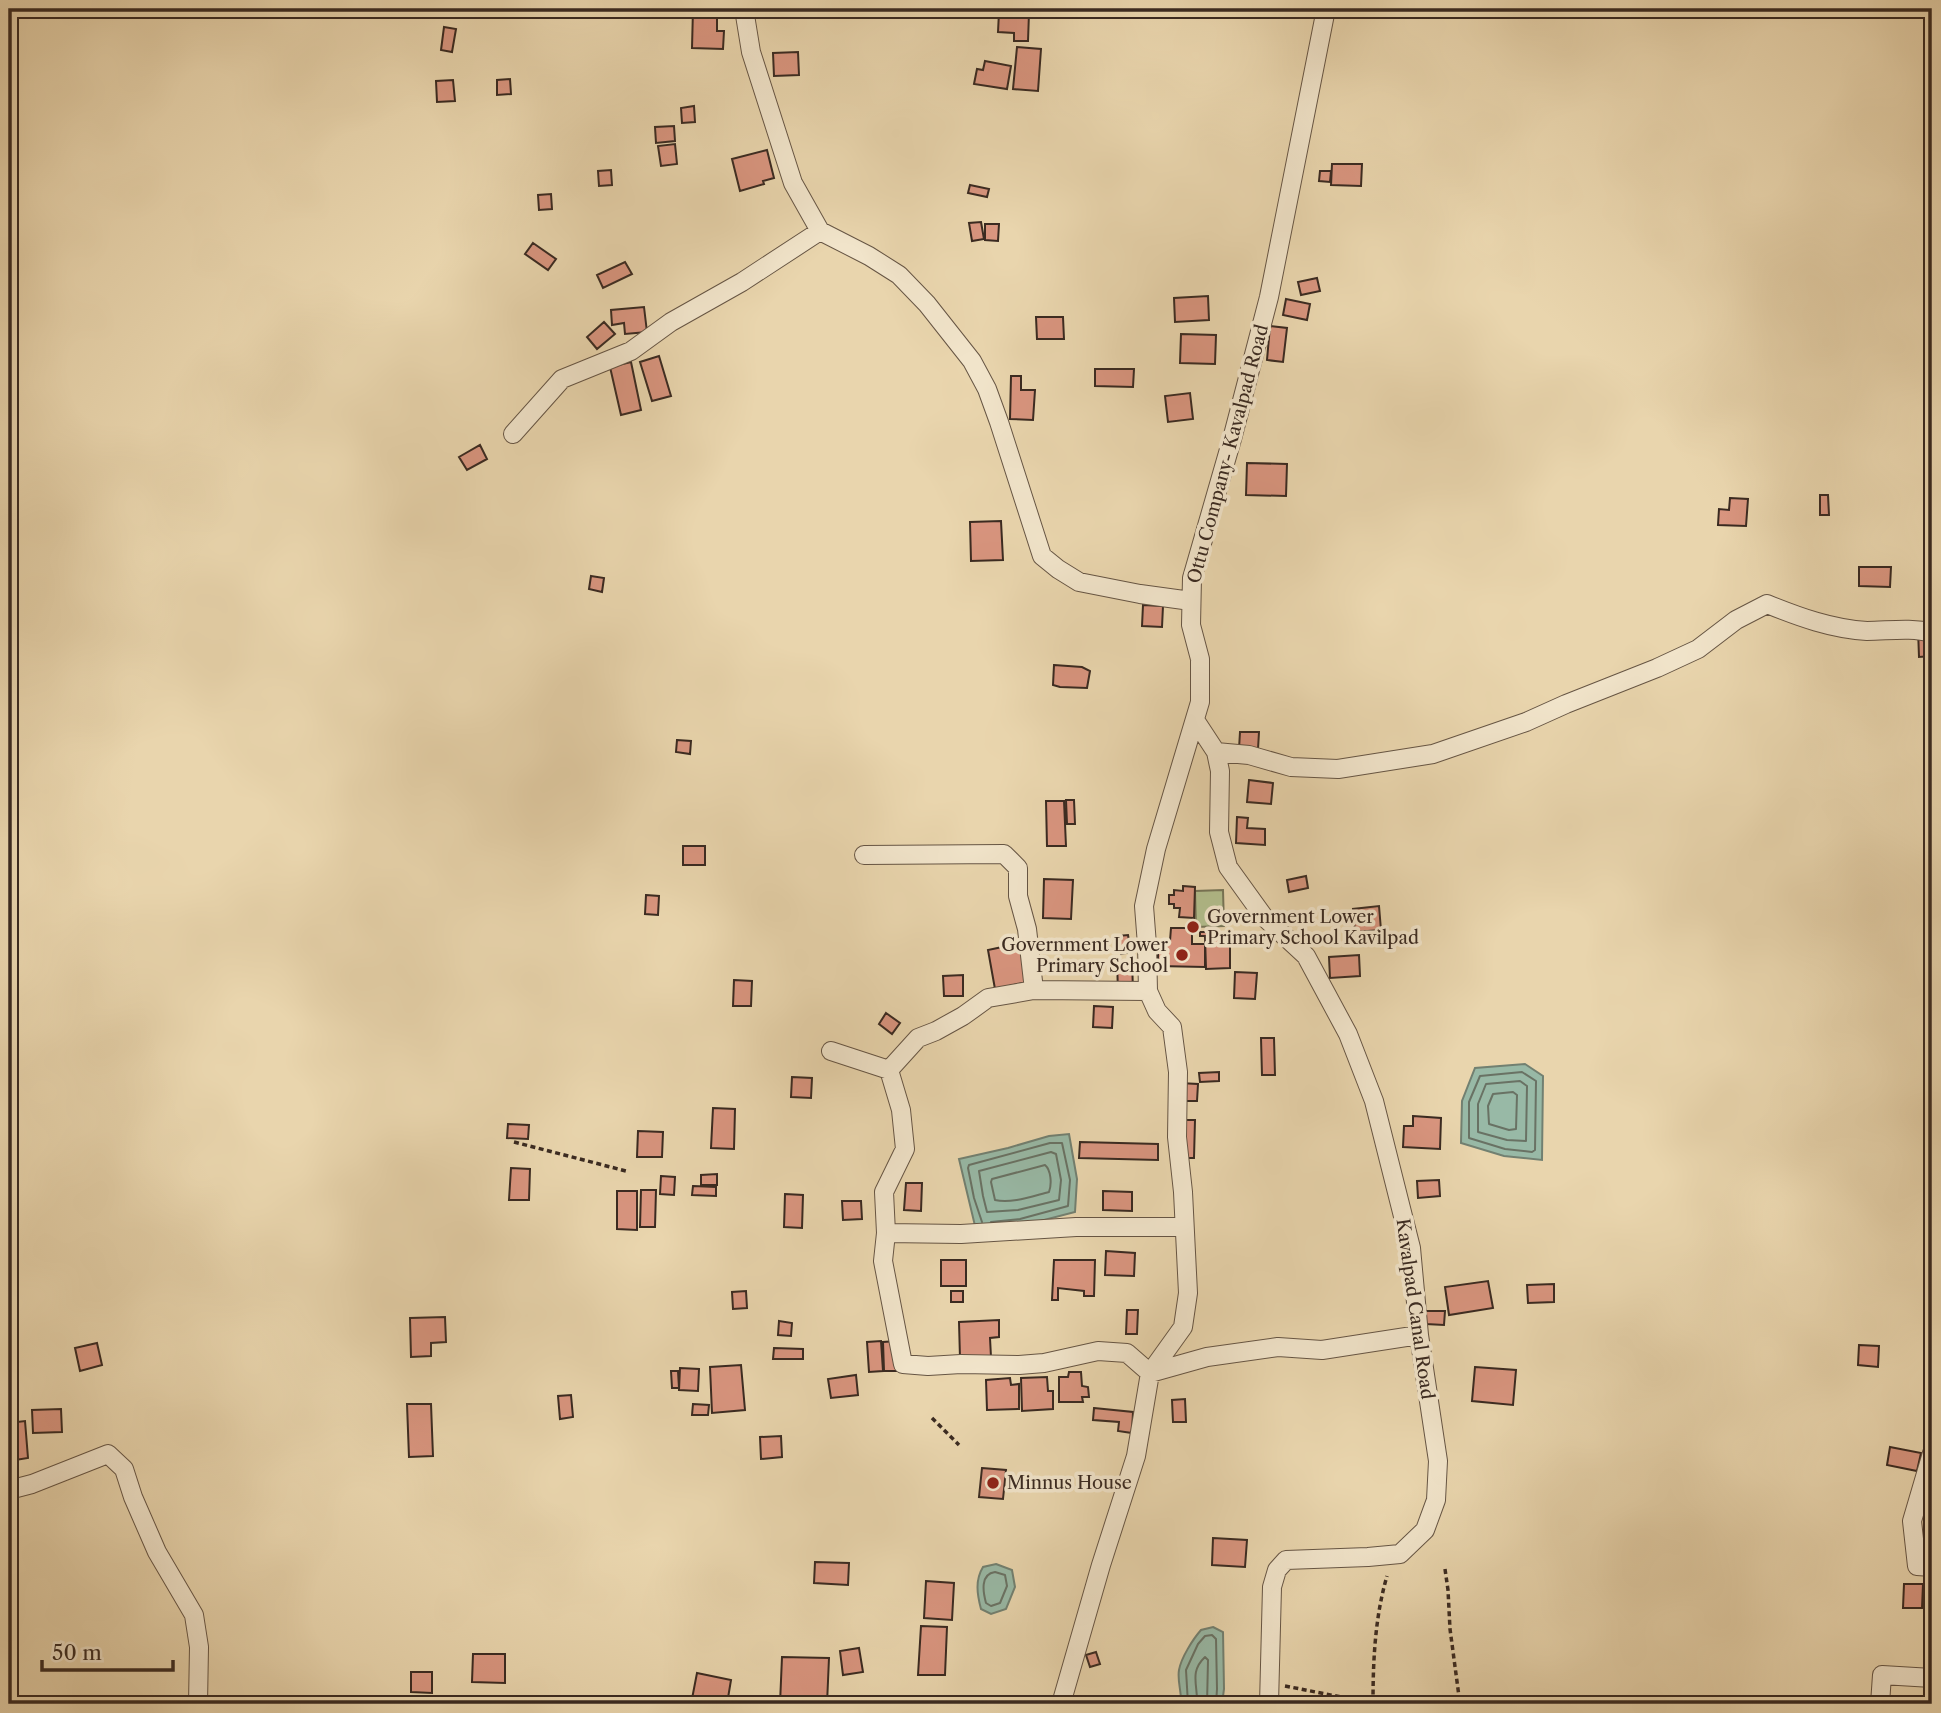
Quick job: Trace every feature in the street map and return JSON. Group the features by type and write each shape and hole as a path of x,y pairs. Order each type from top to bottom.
{"street":[{"path":"744,9 751,52 793,183 820,231 899,275 927,304 972,361 987,389 999,422 1042,556 1079,582 1191,601"},
{"name":"Ottu Company- Kavalpad Road","path":"1148,991 1144,906 1156,849 1200,702 1200,659 1191,625 1192,578 1269,298 1326,9"},
{"path":"513,434 562,379 631,351 671,322 742,282 820,231"},
{"path":"1216,752 1249,755 1291,767 1338,769 1433,754 1526,722 1657,668 1698,649 1736,620 1767,604 1832,626 1866,631 1898,630 1932,634"},
{"name":"Kavalpad Canal Road","path":"1195,720 1216,752 1220,771 1219,832 1228,867 1264,917 1306,956 1348,1034 1374,1101 1411,1248 1419,1335 1438,1461 1436,1500 1425,1530 1399,1554 1286,1560 1277,1570 1272,1587 1269,1704"},
{"path":"864,855 1004,854 1018,868 1018,896 1027,929 1034,990"},
{"path":"889,1070 918,1038 963,1016 988,998 1034,990 1148,991 1157,1011 1172,1027 1178,1072 1177,1137 1188,1293 1183,1327 1150,1373 1136,1457 1101,1565 1061,1704"},
{"path":"831,1051 889,1070"},
{"path":"889,1070 901,1110 905,1149 884,1192 886,1233 883,1261 903,1364 1019,1365 1044,1363 1098,1351 1127,1353 1150,1373"},
{"path":"886,1233 961,1234 1076,1227 1184,1227"},
{"path":"1150,1373 1207,1357 1278,1347 1322,1350 1419,1335"},
{"path":"9,1490 32,1484 108,1454 124,1469 157,1552 194,1615 199,1647 198,1704"},
{"path":"1932,1454 1912,1521 1917,1566 1932,1567"},
{"path":"1880,1704 1882,1675 1932,1678"}],"path":[{"path":"514,1142 626,1171"},
{"path":"932,1418 959,1445"},
{"path":"1445,1569 1460,1704"},
{"path":"1269,1683 1375,1704 1373,1670 1379,1604 1387,1576"}],"shaded area":[{"path":"1223,890 1224,926 1196,927 1195,891"}],"water":[{"path":"1525,1064 1543,1076 1542,1160 1504,1156 1461,1143 1462,1101 1475,1068"},
{"path":"1069,1134 1077,1179 1075,1212 1021,1226 976,1230 959,1159 1049,1136"},
{"path":"996,1564 1012,1570 1015,1587 1006,1609 991,1614 981,1609 978,1582 983,1567"},
{"path":"1213,1627 1223,1632 1222,1704 1181,1704 1179,1674 1182,1660 1201,1630"}],"building":[{"path":"447,9 462,9 462,13 447,13"},
{"path":"463,9 477,9 477,15 463,14"},
{"path":"693,9 717,9 717,31 724,31 723,49 692,48"},
{"path":"999,12 1029,13 1028,41 1014,41 1014,33 998,32"},
{"path":"444,27 456,29 452,52 441,50"},
{"path":"1017,47 1041,49 1038,91 1013,89"},
{"path":"798,52 799,75 774,76 773,53"},
{"path":"985,61 1011,66 1007,89 974,84 977,69 983,70"},
{"path":"510,79 511,94 497,95 497,80"},
{"path":"453,80 455,101 437,102 436,81"},
{"path":"694,106 695,122 682,123 681,108"},
{"path":"674,126 675,141 656,143 655,127"},
{"path":"675,144 677,164 661,166 658,146"},
{"path":"767,150 774,178 740,191 732,159"},
{"path":"1332,164 1362,164 1361,186 1331,185"},
{"path":"611,170 612,185 599,186 598,171"},
{"path":"1320,171 1331,171 1330,182 1319,181"},
{"path":"970,185 989,189 987,197 968,193"},
{"path":"551,194 552,209 539,210 538,195"},
{"path":"981,222 984,239 972,241 969,223"},
{"path":"985,224 999,224 998,241 985,240"},
{"path":"533,243 556,259 548,270 525,254"},
{"path":"625,262 632,274 603,288 597,275"},
{"path":"1317,278 1320,291 1301,295 1298,282"},
{"path":"1208,296 1209,320 1175,322 1174,298"},
{"path":"1286,299 1310,304 1307,320 1283,315"},
{"path":"644,307 647,332 625,334 624,323 612,325 611,310"},
{"path":"1036,317 1063,317 1064,339 1037,339"},
{"path":"604,322 615,334 597,349 587,337"},
{"path":"1270,326 1287,328 1283,362 1267,360"},
{"path":"1181,334 1216,335 1215,364 1180,363"},
{"path":"659,356 671,396 652,401 640,362"},
{"path":"631,362 641,410 621,415 610,367"},
{"path":"1095,369 1134,369 1133,387 1095,386"},
{"path":"1011,376 1021,376 1021,390 1035,390 1033,420 1010,419"},
{"path":"1190,393 1193,419 1168,422 1165,396"},
{"path":"480,445 487,459 467,470 459,457"},
{"path":"1247,463 1287,464 1286,496 1246,495"},
{"path":"1820,495 1828,495 1829,515 1820,515"},
{"path":"1730,498 1748,499 1746,526 1718,525 1719,509 1729,510"},
{"path":"1001,521 1003,560 971,561 970,522"},
{"path":"1859,567 1891,567 1890,587 1859,586"},
{"path":"591,576 604,578 602,592 589,589"},
{"path":"1143,605 1163,606 1162,627 1142,626"},
{"path":"1932,628 1932,656 1919,657 1918,629"},
{"path":"1054,665 1082,667 1090,671 1087,688 1053,685"},
{"path":"1240,732 1259,732 1258,749 1239,749"},
{"path":"677,740 691,741 690,754 676,752"},
{"path":"1249,780 1273,783 1271,804 1247,802"},
{"path":"1066,800 1074,800 1075,824 1067,824"},
{"path":"1046,801 1064,801 1066,846 1047,846"},
{"path":"1237,817 1248,818 1247,828 1265,829 1265,845 1236,843"},
{"path":"683,846 705,846 705,865 683,865"},
{"path":"1306,876 1308,888 1289,892 1287,880"},
{"path":"1044,879 1073,880 1071,919 1043,918"},
{"path":"1183,886 1195,887 1194,918 1179,917 1180,908 1169,904 1169,895 1174,895 1174,890 1183,891"},
{"path":"646,895 659,896 658,915 645,914"},
{"path":"1379,906 1381,930 1355,932 1353,909"},
{"name":"Government Lower Primary School","path":"1171,928 1192,928 1192,944 1205,944 1205,967 1158,966 1158,941 1170,941"},
{"path":"1200,932 1230,932 1230,968 1206,969 1205,936 1200,936"},
{"path":"1128,935 1131,952 1121,954 1118,936"},
{"path":"1021,943 1028,982 995,989 988,950"},
{"path":"1359,955 1360,976 1330,978 1329,957"},
{"path":"1132,960 1133,991 1118,992 1117,961"},
{"path":"1235,972 1257,973 1255,999 1234,998"},
{"path":"963,975 963,996 944,996 943,976"},
{"path":"734,980 752,981 751,1006 733,1006"},
{"path":"1094,1006 1113,1007 1112,1028 1093,1027"},
{"path":"886,1013 900,1023 892,1034 879,1024"},
{"path":"1261,1038 1274,1038 1275,1075 1262,1075"},
{"path":"1219,1072 1219,1081 1200,1082 1199,1073"},
{"path":"792,1077 812,1078 811,1098 791,1097"},
{"path":"1179,1083 1198,1084 1197,1101 1179,1101"},
{"path":"713,1108 735,1109 734,1149 711,1148"},
{"path":"1413,1116 1441,1118 1440,1149 1403,1147 1404,1126 1413,1126"},
{"path":"1183,1120 1195,1120 1194,1158 1183,1158"},
{"path":"508,1124 529,1125 528,1139 507,1138"},
{"path":"638,1131 663,1132 662,1157 637,1157"},
{"path":"1080,1142 1158,1144 1158,1160 1079,1158"},
{"path":"511,1168 530,1169 529,1200 509,1200"},
{"path":"717,1174 717,1185 701,1185 701,1175"},
{"path":"661,1176 675,1177 674,1195 660,1194"},
{"path":"1439,1180 1440,1196 1418,1198 1417,1181"},
{"path":"906,1183 922,1183 921,1211 904,1210"},
{"path":"693,1186 716,1187 716,1196 692,1195"},
{"path":"641,1190 656,1190 655,1227 640,1227"},
{"path":"617,1191 637,1191 637,1230 617,1229"},
{"path":"1103,1191 1132,1192 1132,1211 1103,1210"},
{"path":"785,1194 803,1195 802,1228 784,1227"},
{"path":"842,1201 861,1201 862,1219 843,1220"},
{"path":"1106,1251 1135,1253 1134,1276 1105,1275"},
{"path":"941,1260 966,1260 966,1286 941,1286"},
{"path":"1054,1260 1095,1260 1094,1296 1084,1296 1084,1291 1058,1288 1058,1300 1052,1300"},
{"path":"1488,1281 1493,1308 1449,1315 1445,1287"},
{"path":"1554,1284 1554,1302 1528,1303 1527,1285"},
{"path":"746,1291 747,1308 733,1309 732,1292"},
{"path":"951,1291 963,1291 963,1302 951,1302"},
{"path":"1127,1310 1138,1310 1137,1334 1126,1334"},
{"path":"1426,1311 1445,1311 1444,1325 1426,1324"},
{"path":"445,1317 446,1342 431,1343 431,1356 411,1357 410,1318"},
{"path":"999,1320 999,1337 990,1338 991,1357 960,1358 959,1322"},
{"path":"779,1321 792,1323 791,1336 778,1335"},
{"path":"881,1341 883,1371 869,1372 867,1342"},
{"path":"897,1341 898,1371 884,1371 883,1342"},
{"path":"97,1343 102,1365 80,1371 75,1348"},
{"path":"1859,1345 1879,1346 1878,1367 1858,1365"},
{"path":"774,1348 803,1349 803,1359 773,1359"},
{"path":"741,1365 745,1410 712,1413 710,1367"},
{"path":"1475,1367 1516,1370 1513,1405 1472,1401"},
{"path":"680,1368 699,1369 698,1391 679,1390"},
{"path":"671,1371 678,1371 679,1388 672,1388"},
{"path":"1069,1372 1081,1372 1082,1386 1088,1387 1089,1397 1082,1397 1083,1402 1059,1402 1059,1377 1068,1377"},
{"path":"856,1375 858,1395 831,1398 828,1379"},
{"path":"1047,1377 1048,1391 1053,1391 1053,1409 1022,1411 1021,1378"},
{"path":"1010,1378 1011,1385 1019,1384 1019,1409 987,1410 986,1380"},
{"path":"571,1395 573,1417 560,1419 558,1396"},
{"path":"1185,1399 1186,1422 1173,1422 1172,1400"},
{"path":"407,1404 431,1404 433,1456 409,1457"},
{"path":"693,1404 709,1405 708,1415 692,1415"},
{"path":"1094,1408 1133,1412 1132,1433 1118,1431 1119,1422 1093,1420"},
{"path":"61,1409 62,1432 33,1433 32,1410"},
{"path":"25,1421 28,1458 9,1461 9,1423"},
{"path":"781,1436 782,1457 761,1459 760,1437"},
{"path":"1890,1447 1921,1453 1917,1471 1887,1465"},
{"name":"Minnus House","path":"982,1468 1006,1470 1003,1499 979,1497"},
{"path":"1213,1538 1247,1540 1245,1567 1212,1565"},
{"path":"815,1562 849,1563 848,1585 814,1583"},
{"path":"926,1581 954,1583 952,1620 924,1618"},
{"path":"1904,1584 1923,1584 1922,1608 1903,1608"},
{"path":"921,1626 947,1627 945,1675 918,1675"},
{"path":"859,1648 863,1672 843,1675 840,1651"},
{"path":"1096,1652 1100,1664 1090,1667 1086,1655"},
{"path":"473,1654 505,1654 505,1683 472,1682"},
{"path":"782,1657 829,1658 827,1704 780,1704"},
{"path":"411,1672 432,1672 432,1693 411,1692"},
{"path":"697,1673 731,1680 727,1704 691,1704"}],"place":[{"name":"Government Lower Primary School Kavilpad","path":"1193,927"},
{"name":"Government Lower Primary School","path":"1182,955"},
{"name":"Minnus House","path":"993,1483"}]}
